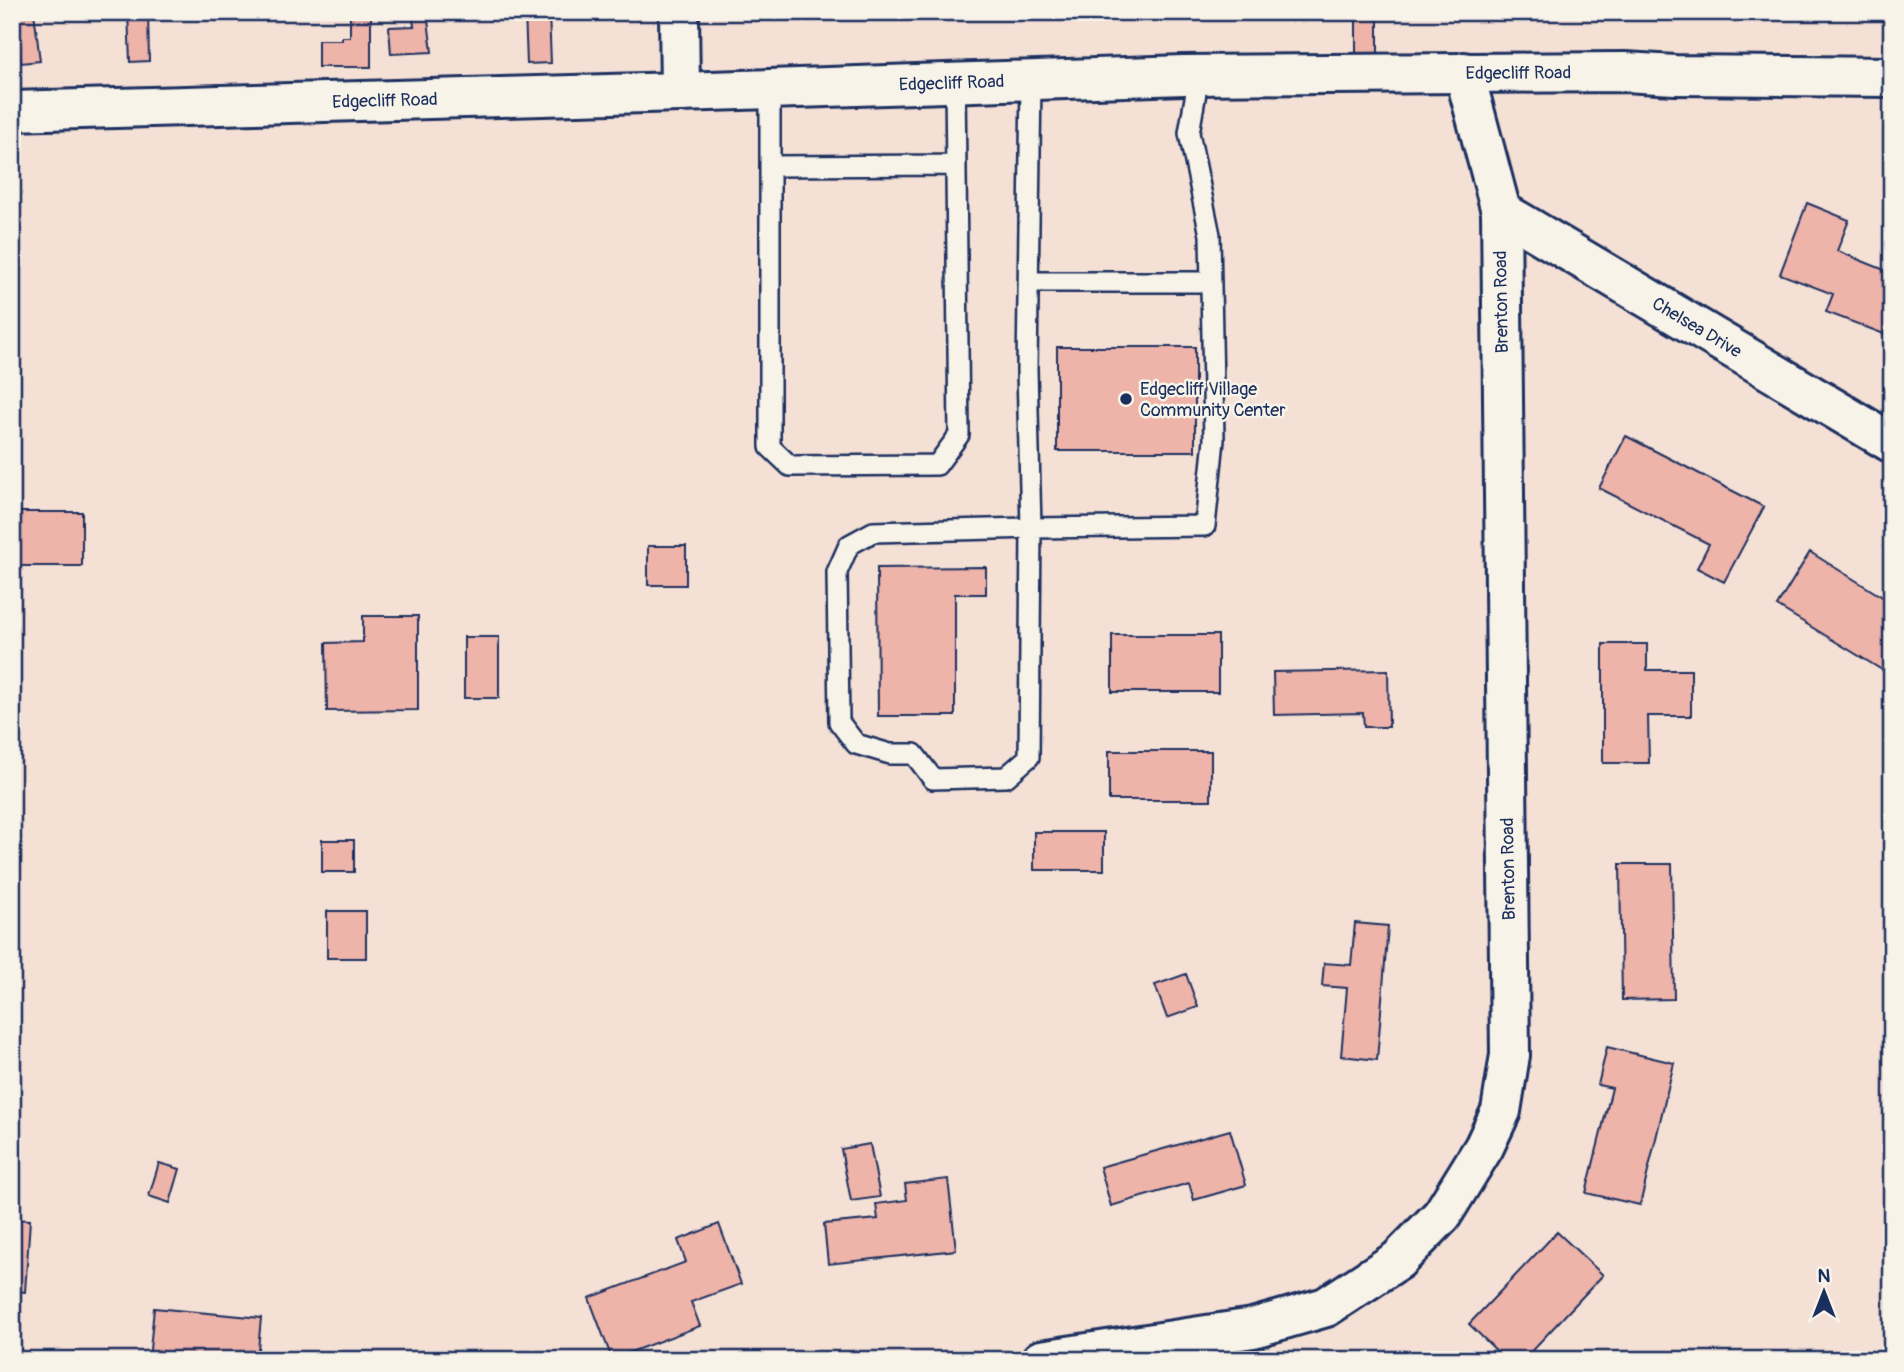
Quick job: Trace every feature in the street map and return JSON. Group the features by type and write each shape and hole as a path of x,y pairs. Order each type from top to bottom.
{"street":[{"path":"678,12 680,92"},
{"name":"Edgecliff Road","path":"12,111 1199,75 1464,72 1892,77"},
{"name":"Brenton Road","path":"1041,1360 1253,1328 1326,1307 1398,1261 1442,1215 1484,1147 1500,1111 1510,1055 1500,211 1464,72"},
{"name":"Chelsea Drive","path":"1500,211 1892,443"}],"lane":[{"path":"1031,80 1027,370 1031,528 1029,757 1006,777 933,779 914,754 890,754 856,744 839,722 837,572 849,545 873,532 1031,528 1205,526 1214,440 1210,235 1189,133 1199,75"},
{"path":"769,89 770,447 790,466 937,465 959,435 955,83"},
{"path":"770,166 956,165"},
{"path":"1029,282 1211,282"}],"building":[{"path":"15,12 34,12 40,61 21,63"},
{"path":"128,12 148,12 149,61 130,62"},
{"path":"333,12 371,12 371,67 318,67 318,40 342,40 342,37 350,37 350,13"},
{"path":"412,12 427,12 432,52 391,54 389,27 414,26"},
{"path":"525,12 549,12 551,63 527,64"},
{"path":"847,12 910,13 909,17 847,17"},
{"path":"977,12 1136,12 1136,18 977,17"},
{"path":"1159,12 1194,12 1194,18 1159,18"},
{"path":"1283,12 1340,12 1340,18 1283,18"},
{"path":"1356,12 1378,12 1378,53 1356,54"},
{"path":"1807,203 1849,220 1837,251 1892,273 1892,337 1826,312 1833,294 1780,274"},
{"name":"Edgecliff Village Community Center","path":"1057,347 1195,347 1195,451 1057,451"},
{"path":"1626,436 1764,507 1724,582 1697,568 1709,544 1599,488"},
{"path":"12,512 82,512 82,566 12,566"},
{"path":"648,546 686,546 686,585 648,585"},
{"path":"1810,552 1892,603 1892,676 1777,606"},
{"path":"986,567 986,594 955,594 955,716 878,716 877,568"},
{"path":"363,616 418,616 418,710 327,711 326,643 363,642"},
{"path":"1112,635 1218,635 1218,692 1112,692"},
{"path":"464,637 499,637 499,698 464,698"},
{"path":"1603,644 1647,644 1647,670 1691,670 1691,716 1648,716 1649,763 1603,763"},
{"path":"1388,670 1389,727 1364,727 1363,713 1274,715 1273,672"},
{"path":"1109,751 1211,751 1211,800 1109,800"},
{"path":"1034,832 1104,832 1104,870 1034,870"},
{"path":"322,840 354,840 354,872 322,872"},
{"path":"1620,864 1672,864 1674,999 1622,1000"},
{"path":"327,911 366,911 366,958 327,958"},
{"path":"1355,923 1388,926 1377,1060 1341,1056 1347,988 1322,986 1324,963 1351,965"},
{"path":"1186,974 1198,1007 1167,1018 1155,985"},
{"path":"1607,1047 1674,1063 1640,1205 1586,1193 1612,1088 1598,1085"},
{"path":"1230,1130 1246,1185 1194,1200 1189,1183 1111,1206 1100,1167"},
{"path":"870,1144 880,1197 851,1201 841,1149"},
{"path":"159,1163 180,1169 170,1203 149,1196"},
{"path":"948,1179 956,1250 828,1264 824,1224 878,1219 876,1204 907,1200 905,1184"},
{"path":"12,1219 30,1220 25,1292 12,1291"},
{"path":"719,1224 741,1284 691,1302 700,1326 612,1359 589,1298 686,1262 678,1240"},
{"path":"1557,1232 1603,1275 1523,1360 1506,1360 1469,1324"},
{"path":"154,1308 261,1318 257,1360 149,1360"}],"place":[{"name":"Edgecliff Village Community Center","path":"1126,399"}]}
